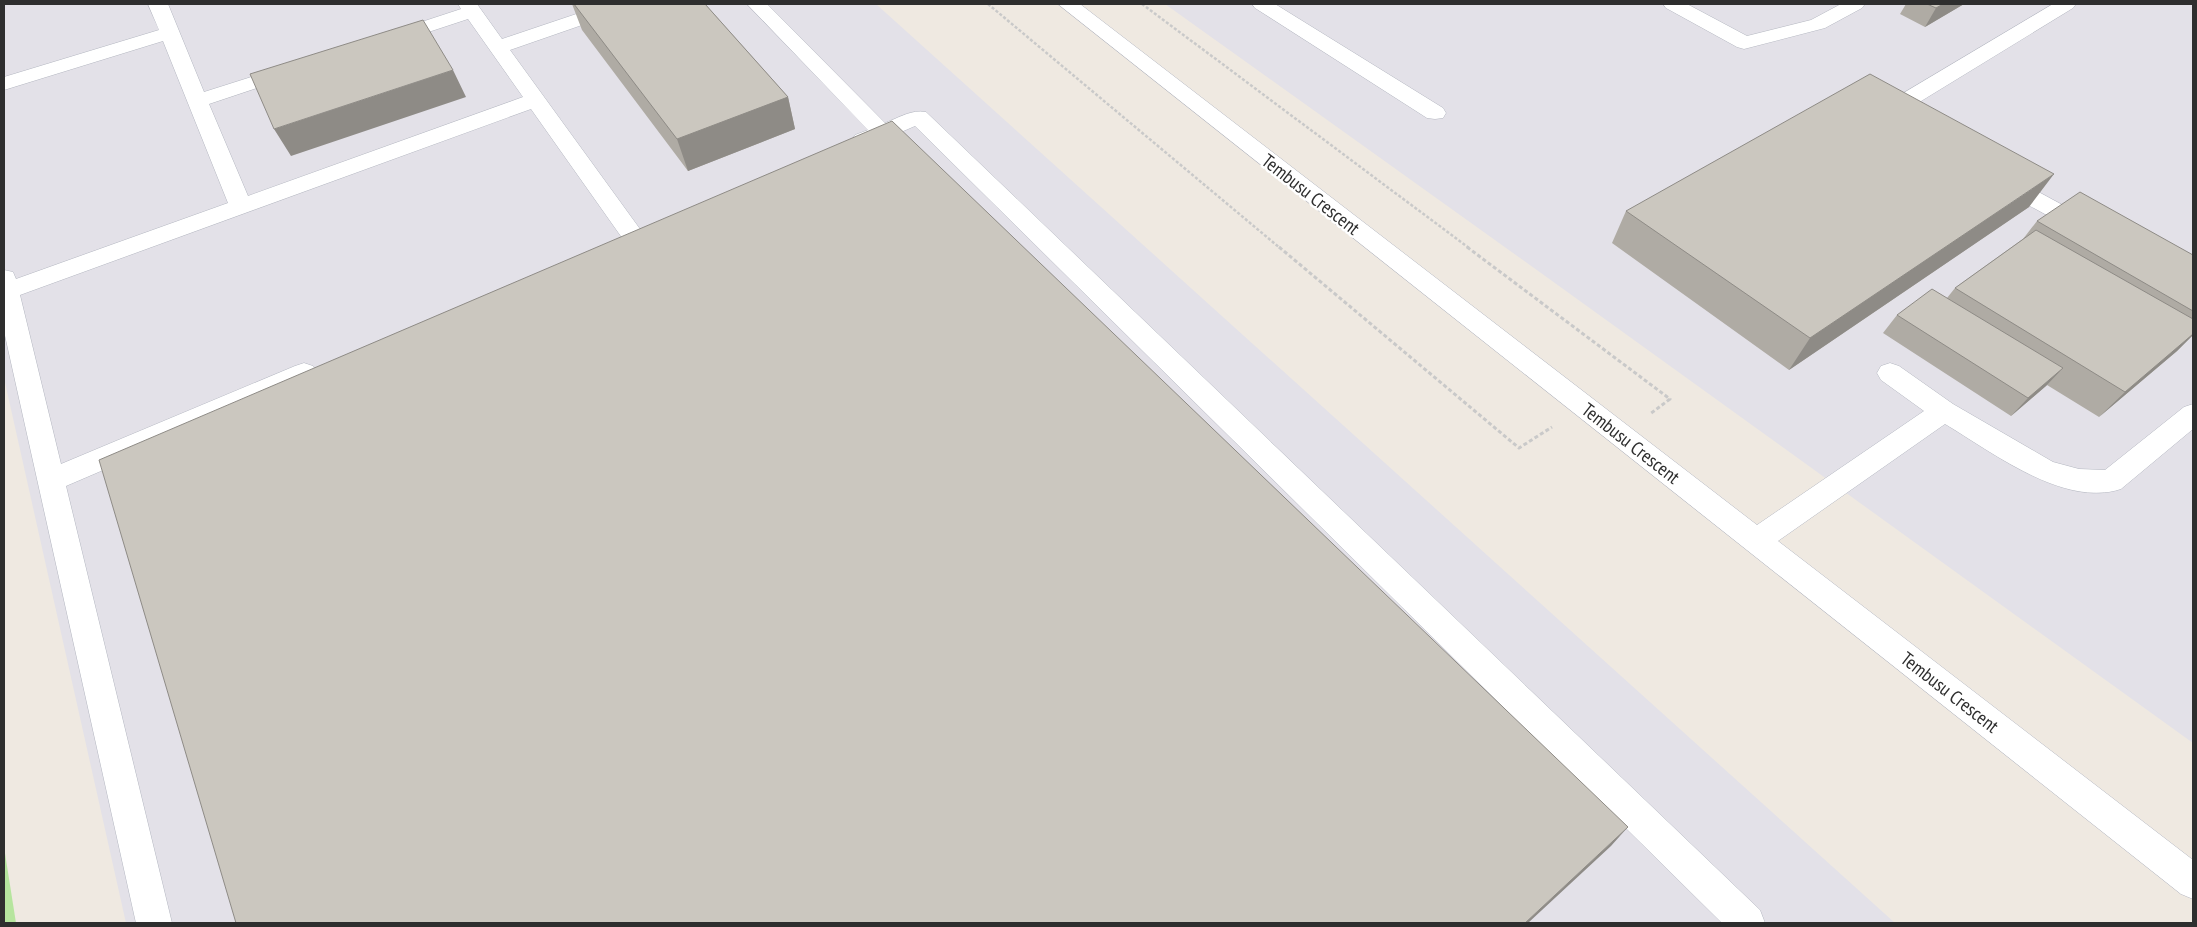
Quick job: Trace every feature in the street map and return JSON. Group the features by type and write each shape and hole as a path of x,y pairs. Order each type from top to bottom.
{"street":[{"path":"158,4 241,206"},
{"path":"498,46 624,4"},
{"path":"756,4 882,132"},
{"name":"Tembusu Crescent","path":"1068,4 2193,882"},
{"path":"1262,4 1435,113"},
{"path":"1673,4 1744,43 1818,24 1855,4"},
{"path":"1900,125 1883,115 2066,4"},
{"path":"378,42 470,7 633,236"},
{"path":"4,84 170,33"},
{"path":"198,101 312,64"},
{"path":"154,923 5,284 241,206 536,100"},
{"path":"845,148 918,117 1742,922"},
{"path":"1986,172 2107,239"},
{"path":"52,480 329,362"},
{"path":"1890,373 1944,411 2045,470 2079,480 2111,481 2188,426"},
{"path":"1756,541 1944,411"}],"path":[{"path":"988,4 1519,448 1584,407"},
{"path":"1142,4 1670,399 1622,436"}],"shaded area":[{"path":"4,4 876,4 1895,923 126,923 4,378"},
{"path":"1165,4 2193,4 2193,743 1541,273"}],"green space":[{"path":"4,847 16,923 4,923"}],"building":[{"path":"574,4 705,4 788,97 677,139"},
{"path":"1927,4 1943,4 1936,8"},
{"path":"423,20 453,70 274,129 250,74"},
{"path":"1870,74 2054,174 1810,338 1626,211"},
{"path":"892,121 1628,827 1525,923 236,923 99,460"},
{"path":"2080,192 2193,255 2193,311 2037,221"},
{"path":"2036,230 2193,319 2193,334 2125,392 1955,288"},
{"path":"1932,289 2063,368 2028,398 1897,315"}]}
